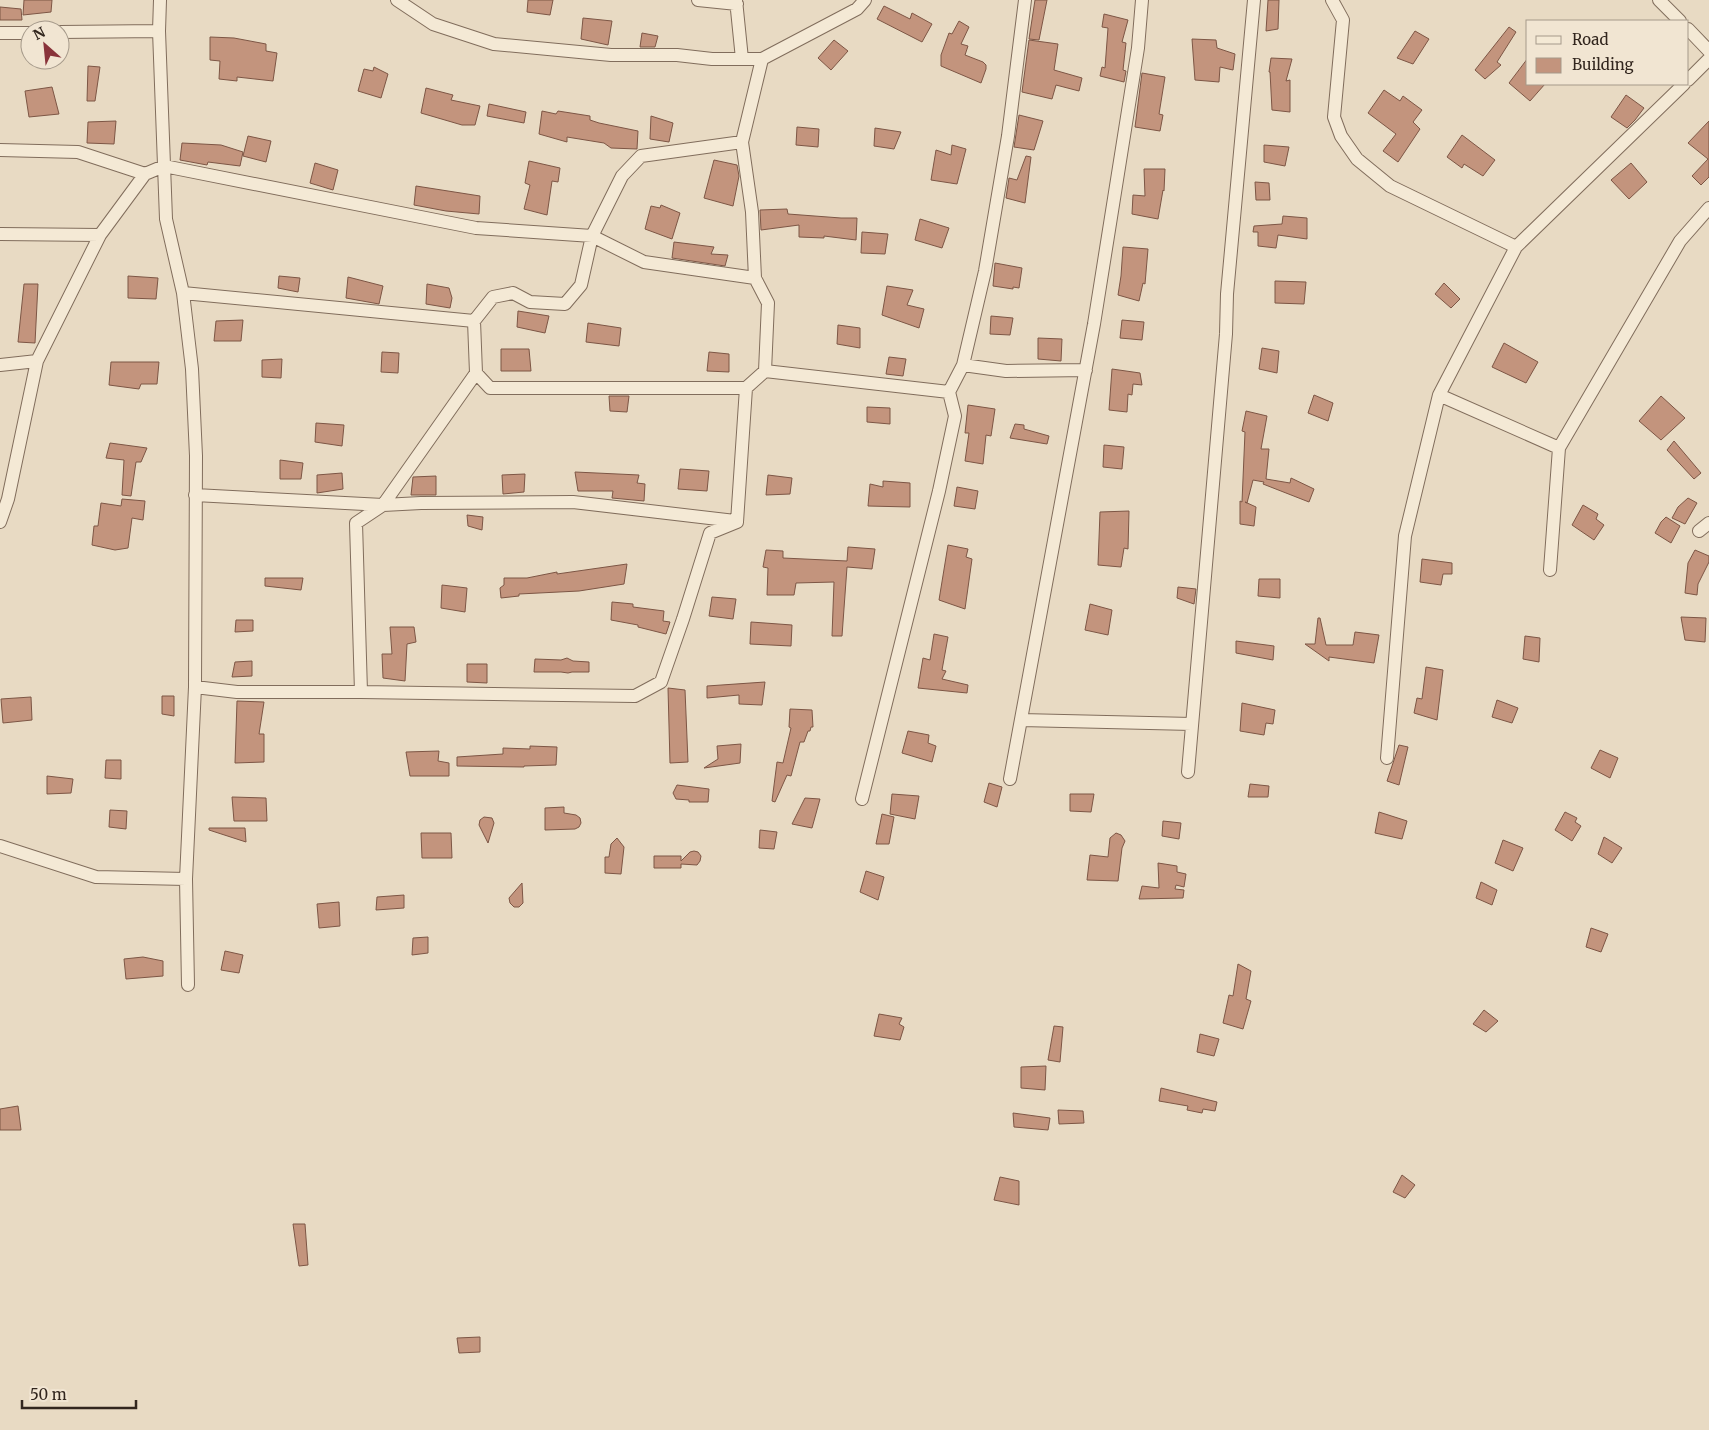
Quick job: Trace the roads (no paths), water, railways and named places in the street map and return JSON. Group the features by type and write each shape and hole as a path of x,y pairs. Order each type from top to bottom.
{"street":[{"path":"160,0 159,31 166,219 183,293 192,369 196,456 195,687 186,880 188,985"},
{"path":"397,0 433,24 494,44 611,55 677,56 712,59 762,59 856,9 865,0"},
{"path":"698,0 736,2 742,59"},
{"path":"862,799 939,491 955,416 949,392 963,365 984,271 1006,146 1025,0"},
{"path":"1010,779 1086,370 1138,48 1142,0"},
{"path":"1188,772 1254,0"},
{"path":"1332,0 1343,20 1334,117 1341,136 1357,159 1390,186 1516,247"},
{"path":"1659,0 1679,20"},
{"path":"1689,30 1709,51"},
{"path":"70,32 159,31"},
{"path":"0,33 20,33"},
{"path":"737,522 746,388 765,370 768,303 755,278 752,212 742,142 762,59"},
{"path":"1689,79 1709,59"},
{"path":"1387,758 1405,536 1439,395 1516,247 1683,85"},
{"path":"361,692 356,523 383,505 476,373 474,321 493,297 513,293 530,302 565,304 581,285 592,236 622,176 641,156 742,142"},
{"path":"0,150 78,152 145,174"},
{"path":"0,522 37,361 100,235 145,174 164,166 476,228 592,236 644,262 755,278"},
{"path":"1550,570 1559,448 1680,241 1709,208"},
{"path":"0,234 100,235"},
{"path":"183,293 474,321"},
{"path":"0,365 37,361"},
{"path":"963,365 1006,371 1086,370"},
{"path":"765,370 949,392"},
{"path":"476,373 490,388 746,388"},
{"path":"1439,395 1559,448"},
{"path":"196,495 383,505 421,502 574,502 737,522"},
{"path":"195,687 236,692 635,696 661,682 710,533 737,522"},
{"path":"1021,720 1192,724"},
{"path":"0,846 96,877 186,880"}]}
